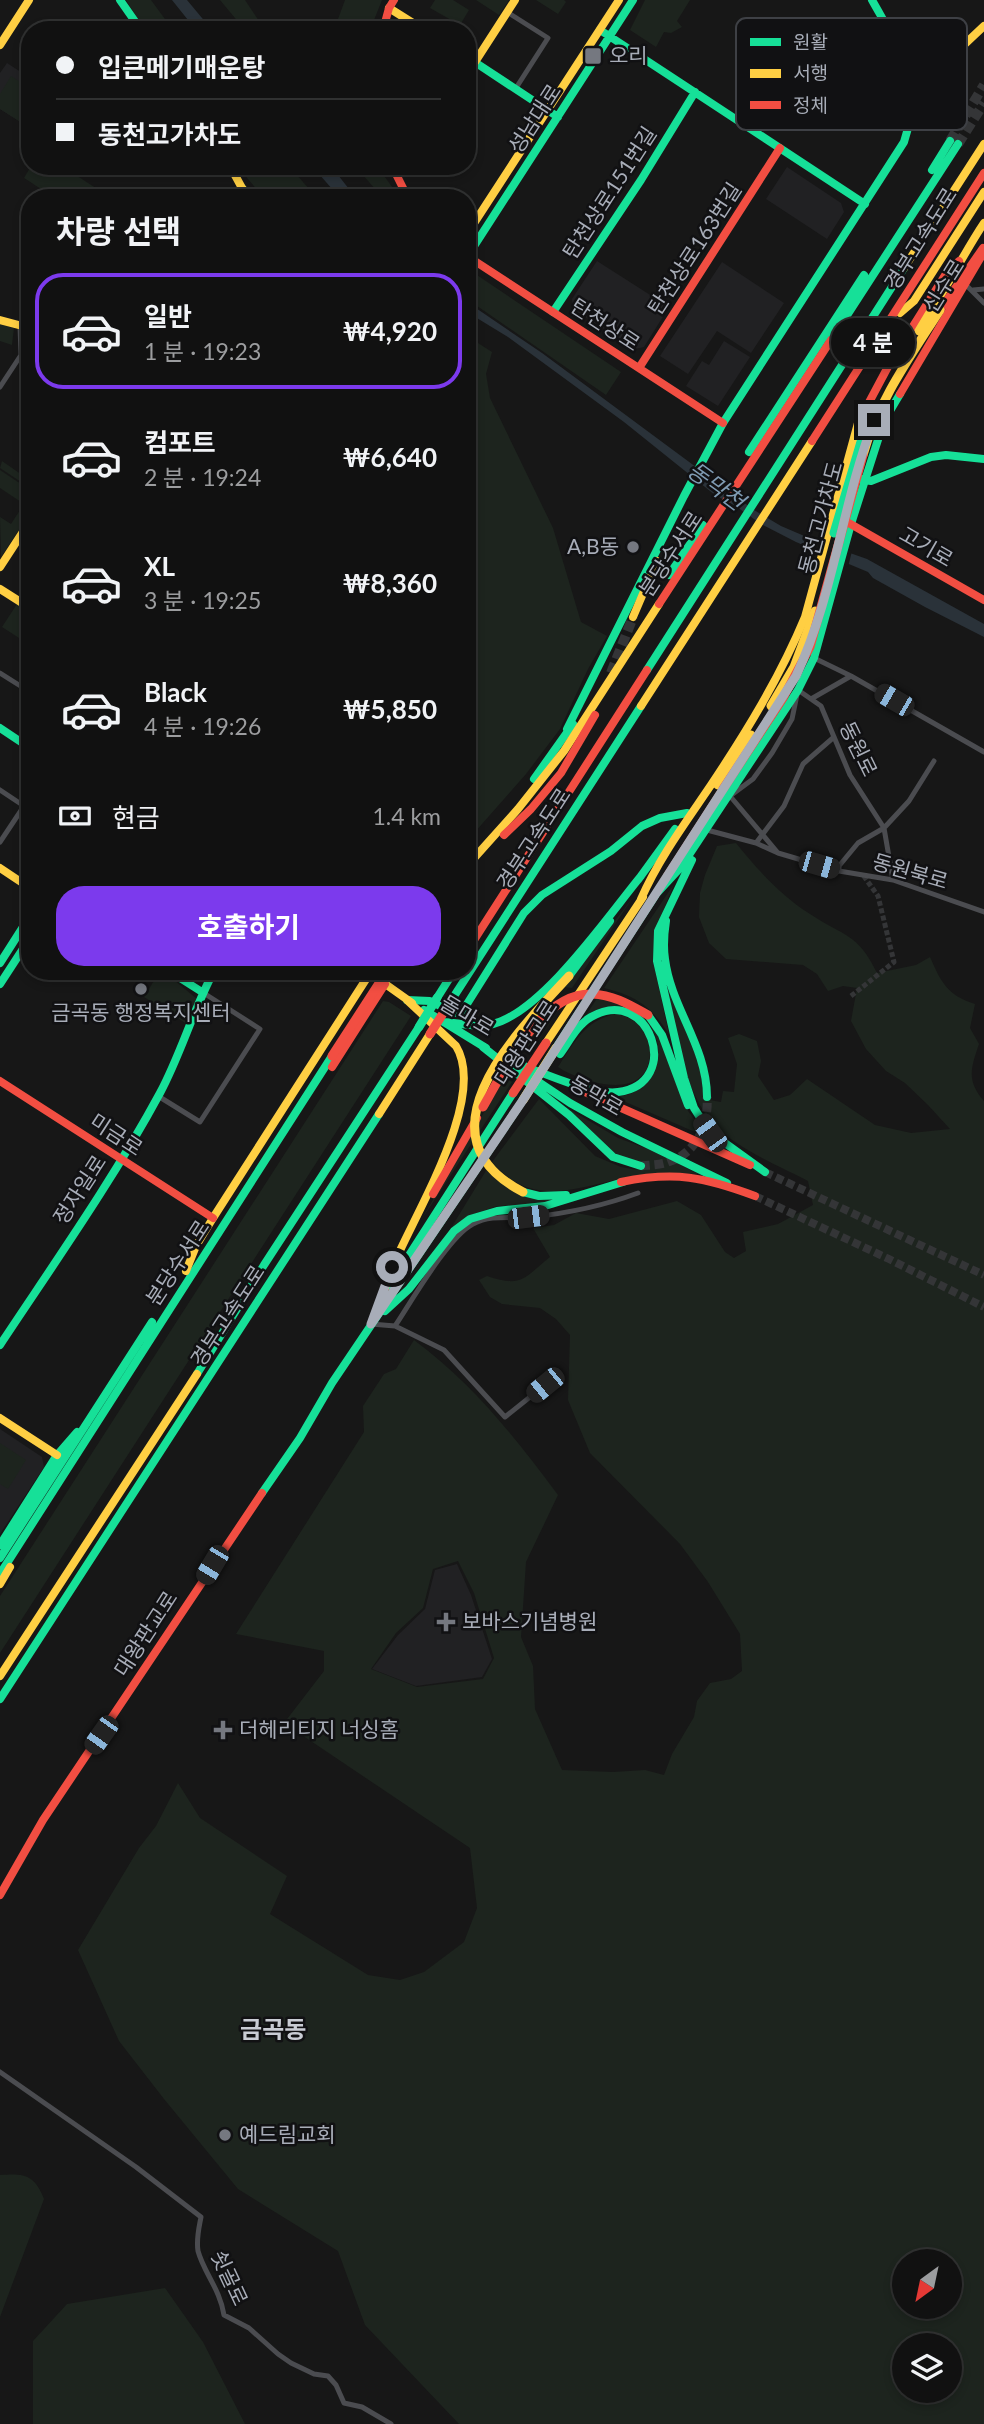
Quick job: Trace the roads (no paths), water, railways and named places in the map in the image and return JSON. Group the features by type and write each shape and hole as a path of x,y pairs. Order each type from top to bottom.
{"main road":[{"path":"0,45 29,0"},
{"path":"120,0 135,21"},
{"path":"476,53 515,0"},
{"name":"성남대로","path":"476,220 619,0"},
{"name":"성남대로","path":"476,243 633,0"},
{"path":"872,0 882,18"},
{"path":"386,21 392,4 413,21"},
{"path":"967,41 984,26"},
{"path":"600,30 736,119"},
{"path":"476,62 558,117"},
{"name":"탄천상로151번길","path":"554,313 695,92"},
{"path":"753,130 864,204"},
{"path":"904,142 909,130"},
{"path":"633,617 674,517 723,423 910,130"},
{"name":"분당수서로","path":"476,858 564,751 954,142"},
{"name":"경부고속도로","path":"476,937 984,144"},
{"name":"탄천상로163번길","path":"639,368 780,148"},
{"name":"경부고속도로","path":"476,962 984,173"},
{"path":"235,175 242,188"},
{"path":"886,328 914,301 984,192"},
{"name":"동천고가차도","path":"721,788 783,698 810,647 874,420 937,308 959,261 984,224"},
{"name":"동천고가차도","path":"937,308 984,249"},
{"name":"신수로","path":"721,788 799,690 814,658 846,540 884,421 894,401 969,288 984,249"},
{"name":"신수로","path":"707,830 721,788 796,643 859,421 872,393 942,281 959,261"},
{"name":"탄천상로","path":"476,263 723,423"},
{"path":"0,320 21,326"},
{"path":"844,468 864,481 874,480 908,465 946,454 984,459"},
{"name":"고기로","path":"832,514 984,600"},
{"path":"557,747 654,551 674,517"},
{"name":"분당수서로","path":"476,845 512,806 557,747 709,522"},
{"path":"0,567 21,535"},
{"path":"0,589 21,602"},
{"path":"476,860 531,809 561,773 595,715"},
{"path":"0,728 21,742"},
{"path":"624,1182 558,1196 539,1196 523,1192 503,1181 487,1164 477,1142 474,1112 484,1084 498,1060 569,975 687,813 721,788"},
{"name":"대왕판교로","path":"0,1895 43,1820 226,1544 300,1438 371,1324 558,1051 721,788"},
{"name":"대왕판교로","path":"371,1324 382,1296 545,1043 640,899 721,788"},
{"path":"407,1000 430,1001 460,1013 535,900 553,885 607,854 643,825 672,814 687,813"},
{"path":"657,892 681,867 707,830"},
{"path":"707,830 658,931 657,961 684,1078 694,1108 710,1133"},
{"path":"0,868 21,882"},
{"path":"444,1022 492,1024 510,1018 528,1006 641,876"},
{"path":"674,895 665,926 663,953 672,988 703,1064 707,1097"},
{"path":"0,963 21,930"},
{"path":"0,984 21,952"},
{"path":"183,980 202,992"},
{"name":"정자일로","path":"0,1345 121,1159 158,1096 209,980"},
{"path":"189,1273 196,1246 367,980"},
{"name":"분당수서로","path":"0,1558 189,1273 367,980"},
{"name":"분당수서로","path":"228,1211 381,980"},
{"name":"돌마로","path":"381,980 407,1000 516,1066"},
{"name":"경부고속도로","path":"0,1676 174,1411 264,1265 448,980"},
{"name":"경부고속도로","path":"0,1699 464,980"},
{"path":"189,1273 210,1255 385,984"},
{"path":"382,1296 392,1267 413,1228 531,1027 558,1004 574,997 605,995 625,1000 648,1014 667,1042 684,1097 700,1123 710,1133"},
{"path":"407,1000 454,1043 463,1060 466,1078 460,1110 413,1228"},
{"path":"503,1058 588,1087 603,1091 621,1091 633,1087 648,1075 654,1064 656,1045 649,1028 637,1016 612,1010 589,1019 558,1051"},
{"path":"483,1047 569,1115 608,1152 627,1163 641,1166"},
{"name":"동막로","path":"516,1066 595,1095 765,1172 710,1133"},
{"name":"동막로","path":"516,1066 570,1103 622,1132 755,1196 704,1178 670,1174 624,1182"},
{"name":"미금로","path":"0,1081 213,1218"},
{"path":"371,1324 409,1289 454,1231 470,1219 497,1211 556,1203 624,1182"},
{"path":"0,1418 57,1455"},
{"path":"0,1545 57,1455 92,1421"},
{"path":"0,1584 83,1452 92,1421"},
{"name":"분당수서로","path":"0,1574 92,1421"}],"street":[{"path":"508,12 548,38 516,88"},
{"path":"969,288 984,289"},
{"path":"969,288 984,303"},
{"path":"0,387 21,356"},
{"path":"814,658 851,676 984,752"},
{"path":"0,673 21,686"},
{"path":"811,699 851,676"},
{"name":"동원로","path":"799,690 821,706 850,775 884,828 892,880"},
{"path":"756,843 784,806 803,764 834,737"},
{"path":"839,871 839,866 858,843 884,828 909,801 934,761"},
{"path":"721,788 778,853"},
{"path":"0,790 21,804"},
{"path":"0,842 21,810"},
{"name":"동원북로","path":"707,830 756,843 778,853 839,871 892,880 984,912"},
{"path":"158,1096 200,1122 260,1029 202,992"},
{"path":"395,1326 447,1248 472,1224 496,1217 528,1217 571,1212 614,1202 638,1193"},
{"path":"371,1324 395,1326 444,1350 505,1417 545,1385"},
{"name":"쇳골로","path":"0,2072 134,2166 201,2217 197,2233 198,2251 221,2300 224,2315 264,2339 291,2363 314,2374 328,2376 344,2403 362,2407 391,2424"}],"water":[{"path":"172,0 187,0 204,21 189,21"},
{"path":"320,175 338,175 349,189 332,189"},
{"name":"동막천","path":"476,308 542,353 754,510 781,526 867,559 984,624 984,637 873,578 868,572 761,524 715,495 624,422 508,337 476,317"}],"tunnel":[{"path":"967,113 984,85"},
{"path":"967,130 984,103"},
{"path":"950,141 957,130"},
{"path":"958,144 967,130"},
{"path":"611,673 633,617"},
{"path":"851,996 894,962 878,896 863,875"},
{"path":"641,1166 678,1158 693,1145 706,1118 707,1097"},
{"path":"765,1172 984,1275"},
{"path":"755,1196 984,1307"}],"place":[{"name":"오리","path":"593,56"},
{"name":"A,B동","path":"633,547"},
{"name":"금곡동 행정복지센터","path":"141,989"},
{"name":"보바스기념병원","path":"446,1622"},
{"name":"더헤리티지 너싱홈","path":"223,1730"},
{"name":"예드림교회","path":"225,2135"}],"district":[{"name":"금곡동","path":"273,2030"}]}
